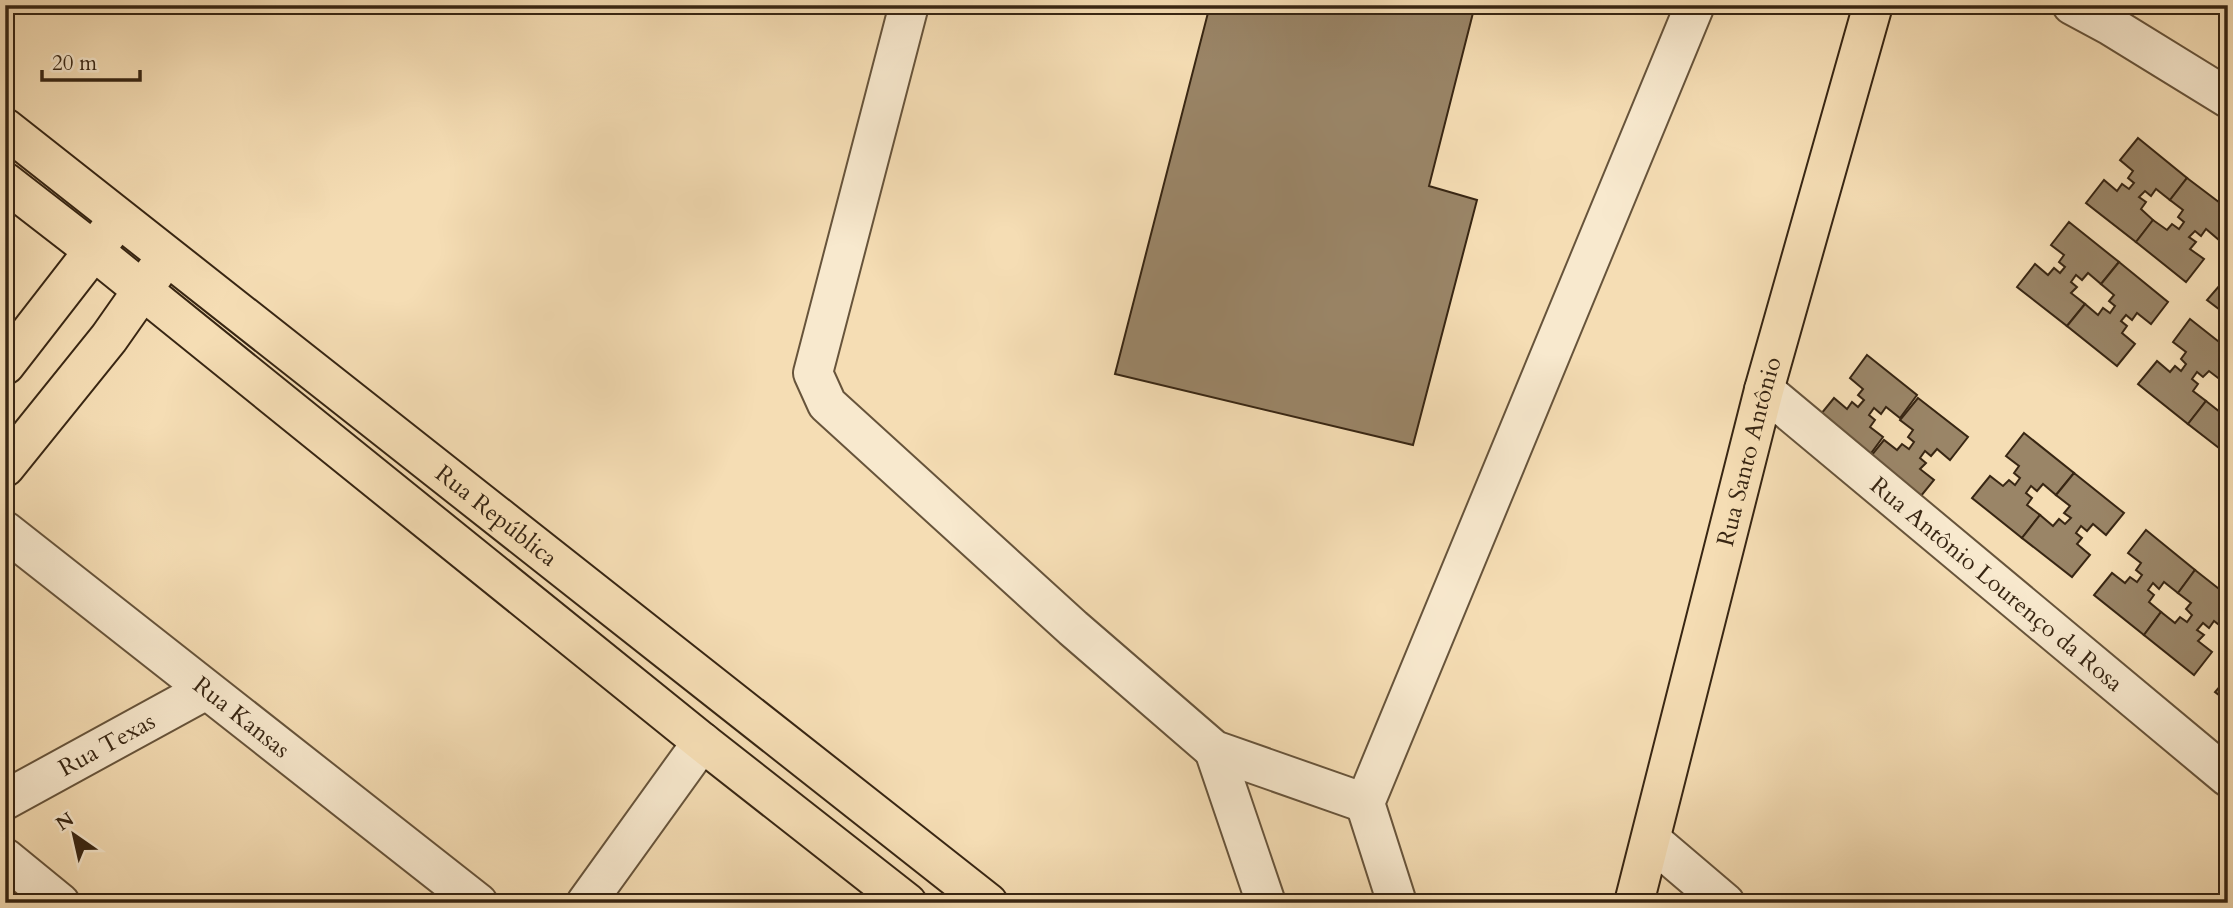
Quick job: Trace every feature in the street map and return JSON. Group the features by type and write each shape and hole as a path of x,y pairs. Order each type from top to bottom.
{"main road":[{"name":"Rua Santo Antônio","path":"1634,903 1764,390 1873,5"},
{"name":"Rua República","path":"5,128 988,903"},
{"name":"Rua República","path":"5,182 702,742 907,903"},
{"path":"5,365 119,218"},
{"path":"5,467 109,338 168,255"}],"street":[{"path":"909,5 813,373 827,404 1073,628 1214,750 1365,803"},
{"path":"1397,903 1365,803 1695,5"},
{"path":"2072,5 2228,98"},
{"name":"Rua Antônio Lourenço da Rosa","path":"1764,390 2228,777"},
{"name":"Rua Kansas","path":"5,531 478,903"},
{"name":"Rua Texas","path":"5,800 206,690"},
{"path":"586,903 702,742"},
{"path":"1214,750 1266,903"},
{"path":"1651,840 1725,903"},
{"path":"5,858 60,903"}],"building":[{"path":"1210,5 1475,5 1429,186 1477,200 1413,445 1115,374"},
{"path":"2138,138 2187,178 2170,200 2156,189 2151,196 2145,191 2139,197 2146,202 2141,209 2153,220 2136,242 2086,203 2104,180 2117,191 2122,184 2129,189 2134,183 2128,178 2133,171 2120,160"},
{"path":"2187,178 2228,209 2228,229 2219,240 2206,229 2201,236 2195,231 2189,237 2196,242 2190,249 2204,259 2186,282 2136,242 2153,220 2167,230 2172,224 2179,229 2184,222 2178,217 2183,210 2170,200"},
{"path":"2069,222 2119,262 2101,284 2088,273 2082,280 2076,275 2071,282 2077,287 2071,293 2085,304 2067,326 2017,287 2035,264 2048,275 2054,268 2060,273 2065,267 2059,262 2064,255 2051,245"},
{"path":"2119,262 2168,302 2151,324 2137,313 2132,320 2126,315 2121,321 2127,326 2122,333 2135,344 2117,366 2067,326 2085,304 2098,315 2103,308 2110,313 2115,306 2109,301 2114,295 2101,284"},
{"path":"2226,278 2228,279 2228,316 2207,300"},
{"path":"2190,319 2228,349 2228,374 2222,381 2209,371 2203,377 2197,372 2192,379 2198,384 2193,391 2206,401 2188,424 2138,384 2157,361 2170,372 2175,366 2181,371 2186,364 2181,359 2186,352 2173,342"},
{"path":"1867,355 1917,395 1900,418 1886,407 1881,414 1874,408 1869,415 1875,420 1870,427 1883,437 1866,460 1816,420 1834,398 1847,409 1852,402 1858,407 1864,400 1858,395 1863,389 1850,378"},
{"path":"1918,398 1968,437 1950,460 1937,449 1931,456 1925,451 1920,458 1926,463 1920,469 1934,480 1916,502 1866,462 1884,440 1897,450 1902,444 1909,449 1914,442 1908,437 1913,430 1900,420"},
{"path":"2206,401 2220,412 2225,405 2228,407 2228,455 2188,424"},
{"path":"2024,433 2074,473 2056,495 2043,484 2037,491 2031,486 2026,493 2032,498 2027,505 2040,515 2022,538 1972,498 1990,476 2003,486 2009,480 2015,485 2020,478 2014,473 2019,466 2006,456"},
{"path":"2074,473 2124,513 2106,535 2093,524 2087,531 2081,526 2076,533 2082,538 2077,544 2090,555 2072,577 2022,538 2040,515 2053,526 2059,519 2065,524 2071,518 2064,513 2070,506 2056,495"},
{"path":"2146,530 2195,570 2178,593 2164,582 2159,589 2153,583 2148,590 2154,595 2149,602 2161,612 2144,635 2094,595 2112,573 2125,583 2130,577 2137,582 2142,575 2136,570 2141,563 2128,553"},
{"path":"2195,570 2228,596 2228,632 2214,621 2209,628 2203,623 2197,630 2204,635 2198,641 2212,652 2194,675 2144,635 2161,612 2175,623 2180,617 2187,622 2192,615 2186,609 2191,603 2178,593"},
{"path":"2228,677 2228,702 2215,692"}]}
